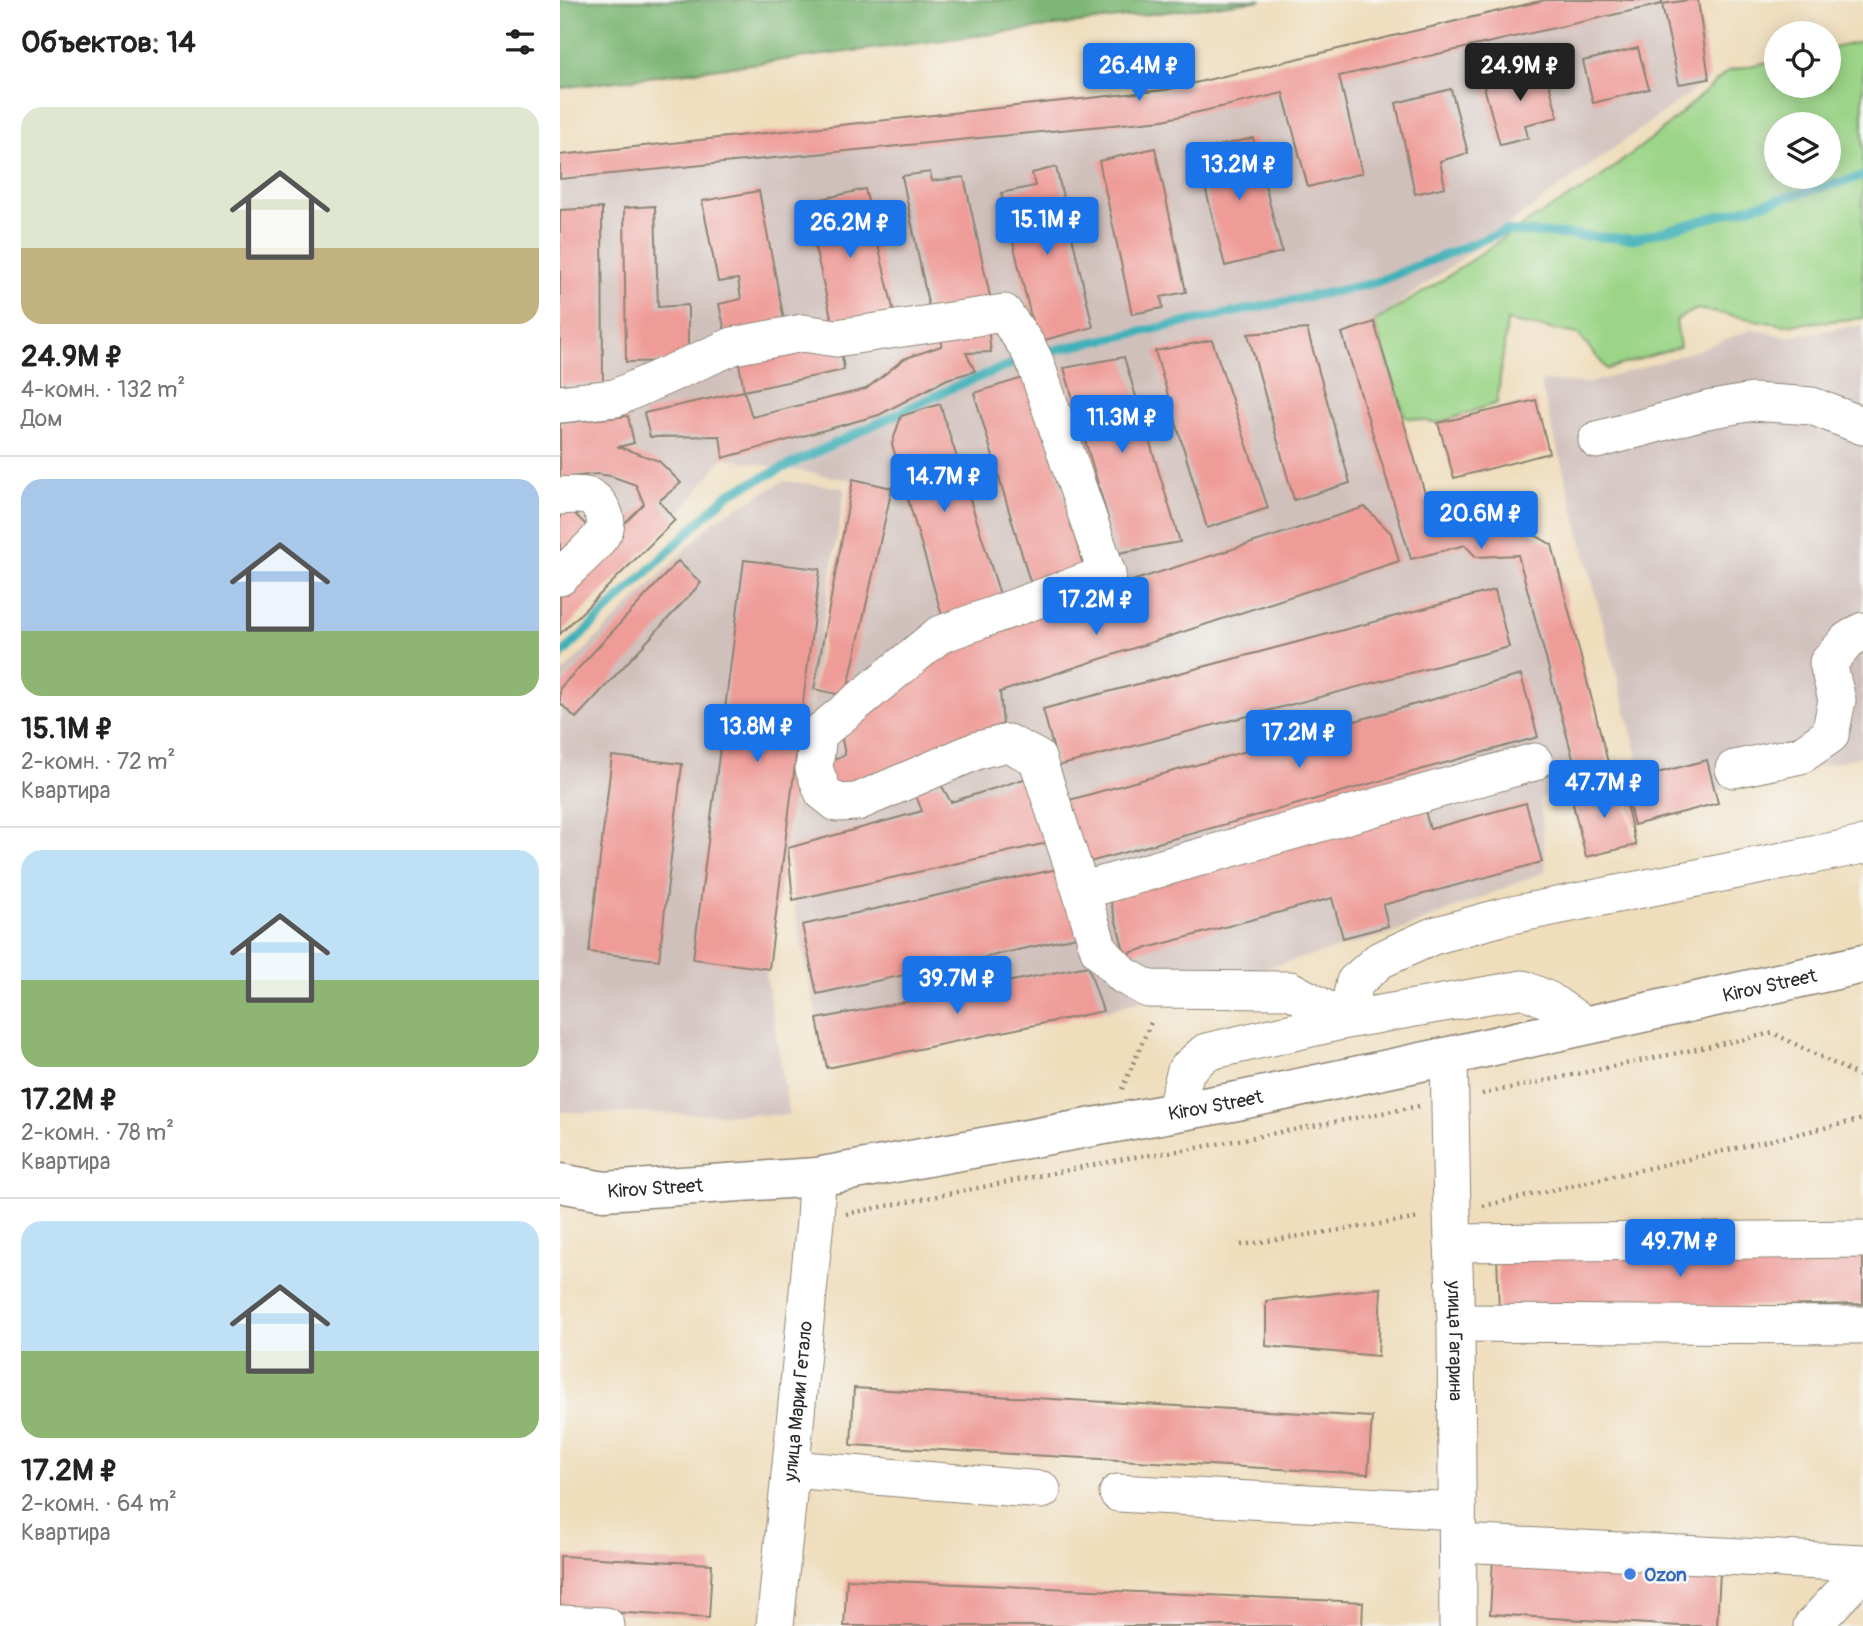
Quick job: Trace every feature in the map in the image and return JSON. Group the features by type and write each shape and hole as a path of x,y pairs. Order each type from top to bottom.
{"main road":[{"name":"Kirov Street","path":"560,1183 604,1191 817,1177 1126,1140 1175,1112 1449,1056 1863,964"}],"street":[{"path":"560,404 615,398 733,346 803,332 836,338 1004,313 1031,354 1107,574 939,635 818,734 814,769 823,792 837,803 857,802 978,750 1008,743 1037,758 1099,950 1123,975 1148,989 1290,990 1346,1020"},
{"path":"1597,440 1707,410 1754,401 1812,406 1863,426"},
{"path":"560,496 588,495 598,503 605,515 606,528 596,542 560,578"},
{"path":"1734,769 1801,755 1830,735 1838,700 1828,663 1848,640 1863,631"},
{"path":"1081,891 1534,762"},
{"path":"1346,1020 1354,982 1380,960 1433,936 1502,917 1863,845"},
{"path":"1175,1112 1186,1070 1206,1052 1346,1020 1523,989 1548,1000 1584,1025"},
{"name":"улица Гагарина","path":"1449,1056 1456,1323 1458,1626"},
{"name":"улица Марии Гетало","path":"775,1626 815,1221 817,1177"},
{"path":"1452,1228 1863,1239"},
{"path":"1456,1323 1863,1325"},
{"path":"791,1469 1042,1490"},
{"path":"1118,1493 1863,1563"},
{"path":"1812,1626 1863,1572"},
{"path":"560,1624 606,1626"}],"path":[{"path":"1126,1140 1119,1096 1166,989"},
{"path":"815,1221 1126,1140 1205,1147 1450,1100 1773,1033 1863,1078"},
{"path":"1241,1245 1452,1228 1863,1119"}],"shaded area":[{"path":"1545,0 1698,0 1709,79 1374,322 1434,524 1514,523 1552,545 1611,774 1540,799 1546,871 1391,934 1103,1011 827,1068 793,900 788,848 852,480 723,458 675,520 560,634 560,155 1165,90"},
{"path":"1863,325 1863,756 1651,807 1540,381 1591,383 1698,350 1753,329 1787,337"},
{"path":"784,481 845,488 766,975 789,1115 560,1112 560,675 714,521"}],"green space":[{"path":"560,0 1262,0 560,88"},
{"path":"1863,41 1863,318 1783,325 1697,309 1676,320 1680,347 1607,369 1578,334 1507,321 1497,403 1438,423 1405,417 1374,322 1438,283 1521,226 1592,184 1660,132 1728,71 1764,63 1764,98 1841,98 1841,46"}],"building":[{"path":"1545,0 1662,0 1662,4 1339,76 1362,173 1308,187 1283,93 1163,120 560,179 560,155 1165,90"},
{"path":"1698,0 1709,79 1679,84 1662,4"},
{"path":"1638,48 1649,89 1593,103 1583,61"},
{"path":"1544,66 1558,117 1525,125 1528,138 1500,145 1483,83"},
{"path":"1451,89 1468,153 1440,161 1445,187 1415,194 1396,103"},
{"path":"1253,138 1282,252 1225,266 1196,151"},
{"path":"1155,148 1186,292 1161,297 1163,308 1132,314 1099,161"},
{"path":"1056,167 1093,327 1037,342 1001,193 1035,186 1032,173"},
{"path":"930,172 932,181 964,177 991,301 930,313 902,176"},
{"path":"865,189 895,317 834,330 805,203"},
{"path":"759,191 785,325 726,336 719,304 741,299 738,279 718,282 702,201"},
{"path":"655,206 658,307 688,305 688,361 626,362 624,208"},
{"path":"602,208 603,383 560,385 560,210"},
{"path":"1374,322 1434,524 1514,523 1552,545 1611,774 1580,784 1518,555 1476,557 1465,545 1411,559 1342,333"},
{"path":"988,328 991,352 966,353 975,371 947,379 879,415 723,458 720,436 650,437 644,413 744,391 752,417 866,389 904,359 941,346 944,333"},
{"path":"1307,329 1350,483 1294,500 1248,334"},
{"path":"1212,340 1268,508 1207,528 1155,351"},
{"path":"797,343 841,349 844,370 744,391 738,358"},
{"path":"1124,357 1180,542 1118,553 1064,368"},
{"path":"1029,376 1085,572 1031,585 974,393"},
{"path":"1536,400 1549,453 1454,478 1438,423"},
{"path":"940,404 1002,601 943,619 892,444 901,416"},
{"path":"628,416 634,443 619,447 659,461 681,483 659,501 675,520 560,634 560,587 644,504 636,485 611,476 597,474 560,478 560,423"},
{"path":"853,479 892,488 846,696 814,689"},
{"path":"1365,507 1391,533 1399,561 1000,692 1003,724 838,791 825,763 845,755 840,729 962,635"},
{"path":"570,509 593,532 560,564 560,514"},
{"path":"744,560 820,569 769,969 693,959"},
{"path":"678,561 701,583 576,718 560,703 560,688"},
{"path":"1495,590 1509,647 1058,766 1043,709"},
{"path":"1521,675 1538,737 1079,865 1062,802"},
{"path":"612,756 682,764 659,960 589,952"},
{"path":"1707,760 1718,803 1634,825 1623,782"},
{"path":"1030,777 1047,843 793,900 788,848 922,811 914,791 940,783 951,802"},
{"path":"1621,784 1636,845 1586,857 1571,796"},
{"path":"1526,803 1542,862 1383,905 1388,926 1343,938 1332,898 1125,954 1107,889 1423,804 1430,829"},
{"path":"1062,868 1077,937 817,994 802,925"},
{"path":"1088,966 1103,1011 827,1068 817,1019"},
{"path":"1863,1247 1863,1304 1499,1312 1497,1255"},
{"path":"1381,1288 1378,1356 1266,1346 1266,1301"},
{"path":"854,1388 1372,1417 1368,1474 851,1445"},
{"path":"560,1556 712,1564 709,1618 560,1609"},
{"path":"1493,1558 1720,1572 1717,1626 1490,1614"},
{"path":"847,1579 1363,1602 1362,1626 844,1626"}],"waterway":[{"path":"1040,353 1374,283 1505,231 1634,239 1863,176"},
{"path":"560,656 728,494 952,388 1024,359"}],"place":[{"name":"Ozon","path":"1630,1574"}]}
